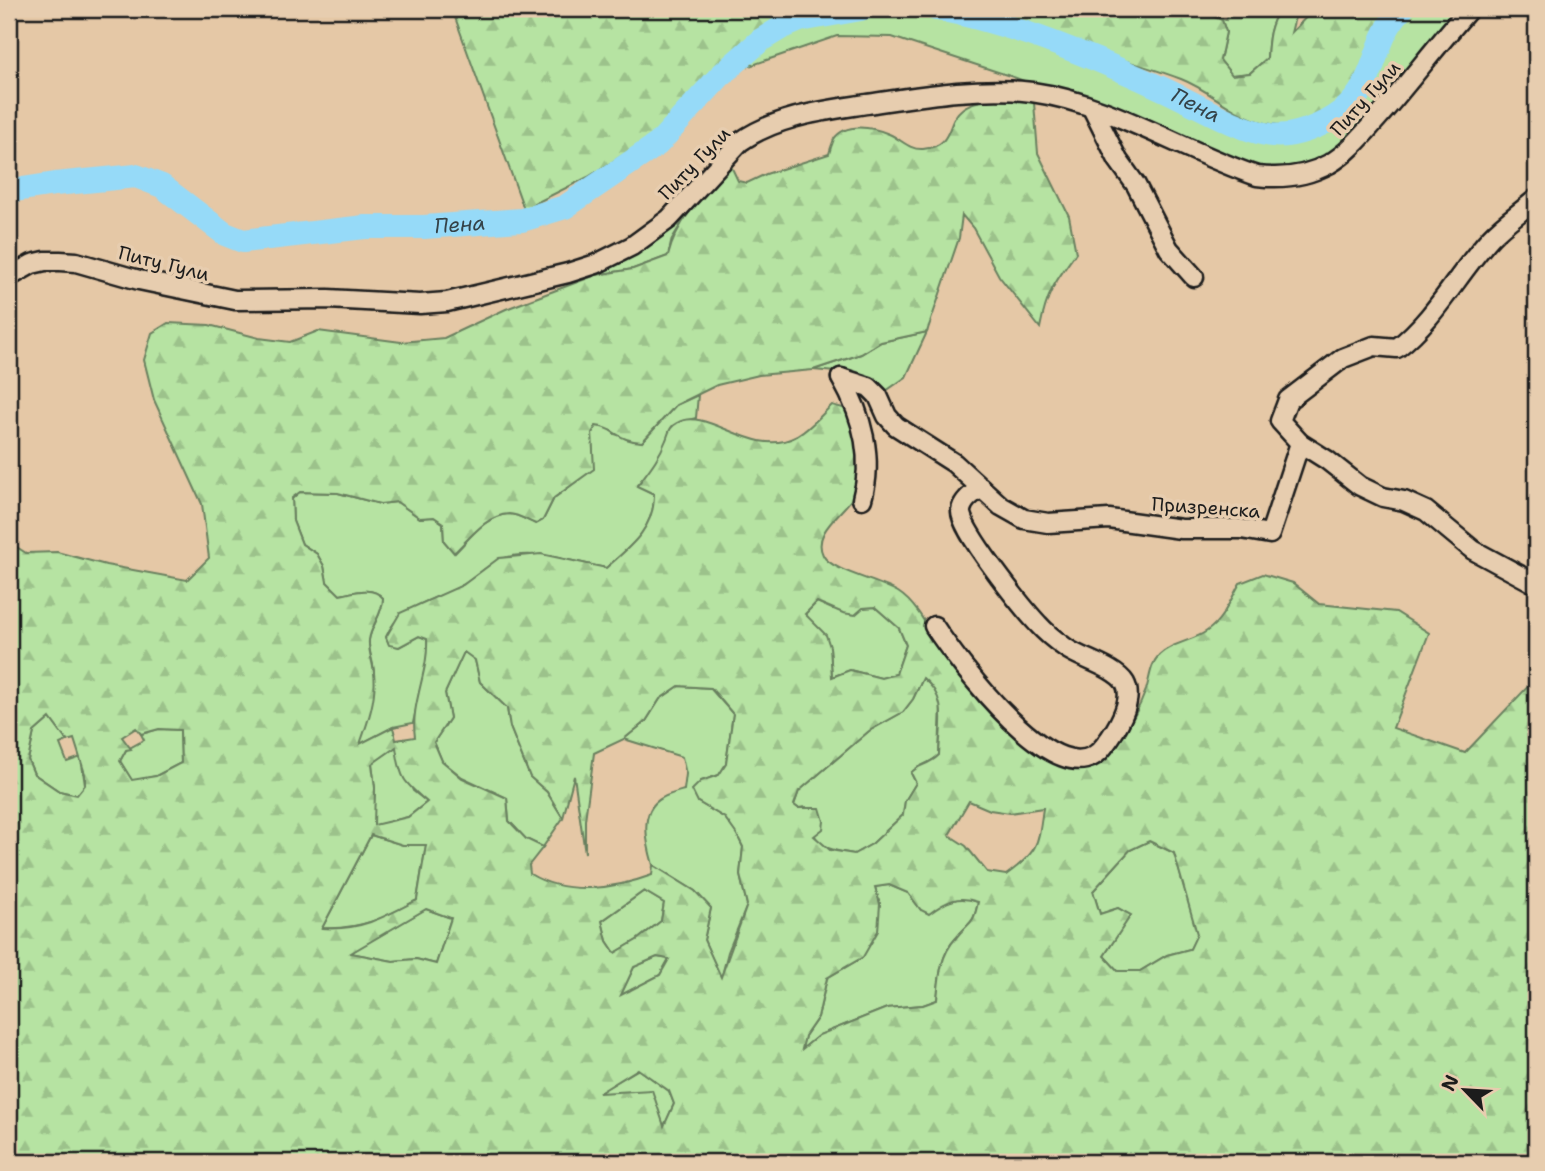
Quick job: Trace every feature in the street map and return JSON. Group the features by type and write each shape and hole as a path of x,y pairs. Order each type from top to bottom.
{"street":[{"name":"Питу Гули","path":"9,277 32,264 60,261 76,262 139,280 235,300 328,299 420,304 447,302 568,273 596,264 632,246 669,219 740,142 754,132 778,122 814,113 952,93 999,90 1034,93 1092,108 1257,176 1279,178 1309,173 1337,158 1356,141 1388,107 1469,9"},
{"path":"1092,108 1118,160 1136,185 1168,249 1194,277"},
{"path":"1536,199 1491,237 1437,307 1408,339 1397,348 1374,346 1343,358 1288,400 1280,421 1300,443 1360,486 1426,511 1460,536 1473,550 1536,584"},
{"name":"Призренска","path":"862,499 866,484 867,448 852,399 841,378 869,387 878,396 887,416 896,426 954,463 1007,510 1024,519 1048,523 1109,519 1181,529 1241,529 1270,534 1300,443"},
{"path":"934,625 966,670 1008,716 1040,745 1076,761 1090,759 1102,749 1124,708 1127,690 1125,683 1110,671 1068,650 1053,638 1020,602 969,534 961,520 961,509 970,496 981,488"}],"green space":[{"path":"452,9 814,9 763,29 735,49 656,134 588,177 524,209"},
{"path":"861,9 936,9 984,20 1064,48 1143,80 1236,124 1273,136 1310,129 1339,114 1355,100 1364,88 1386,30 1402,9 1469,9 1346,151 1279,178 1016,78 892,37 837,36 720,76 756,43 785,26 822,15"},
{"path":"970,9 1196,9 1222,20 1226,32 1220,60 1232,75 1250,73 1267,58 1270,32 1280,9 1297,9 1291,33 1314,9 1394,9 1377,33 1354,86 1336,109 1312,122 1284,125 1254,119 1181,79 1048,38"},
{"path":"1196,9 1213,9 1211,15 1226,20 1231,9 1280,9 1270,32 1267,58 1250,73 1232,75 1220,60 1226,32 1222,21"},
{"path":"1014,98 1034,103 1038,153 1069,216 1076,253 1053,288 1040,328 999,276 973,228 962,215 959,238 927,332 881,342 861,354 813,370 759,375 717,385 676,405 642,442 596,426 592,433 594,469 554,498 543,520 536,524 516,515 501,515 479,528 454,553 444,541 443,523 434,517 420,518 397,502 380,504 338,493 300,492 292,498 293,521 302,544 317,554 324,566 327,582 340,595 369,591 383,598 369,640 374,691 360,744 393,727 396,740 415,737 415,712 427,639 419,636 399,647 389,645 386,637 400,613 463,585 499,558 541,554 606,568 646,527 654,494 637,486 657,459 671,428 677,423 689,419 702,421 763,442 779,442 800,434 832,405 847,409 858,448 860,477 854,495 822,536 823,555 835,566 904,596 919,613 934,638 1058,763 1079,769 1090,767 1101,760 1129,726 1159,655 1207,631 1222,615 1240,583 1263,574 1293,583 1319,604 1396,612 1429,633 1393,728 1465,753 1536,678 1536,1162 9,1162 9,542 26,553 57,552 106,565 187,580 209,558 202,504 154,400 144,360 152,333 168,323 209,325 259,338 290,342 318,331 401,342 444,338 506,309 596,275 633,269 668,256 685,218 731,166 738,181 747,183 766,174 829,154 834,139 852,128 882,132 918,149 933,147 945,138 957,114 967,105","holes":["817,602 855,615 863,608 875,607 899,628 906,645 896,674 881,678 850,670 832,677 830,647 826,635 805,614","464,652 475,660 480,682 507,708 510,727 530,777 547,792 563,818 574,776 585,853 585,820 594,753 624,739 646,721 660,699 679,686 711,688 733,714 726,764 719,775 701,781 692,790 698,802 725,818 743,847 740,875 747,905 721,977 704,940 711,908 695,891 653,865 652,875 606,887 574,888 544,881 530,874 529,865 543,847 526,839 509,821 507,798 462,778 442,761 434,742 450,718 445,693","923,678 937,695 941,713 939,755 911,773 916,783 905,801 903,815 872,844 854,854 830,850 814,836 823,829 824,821 820,808 798,808 794,805 799,791 869,731 903,712","50,718 67,741 74,739 85,774 85,785 77,795 59,791 34,774 28,760 34,732","136,728 141,734 159,729 180,730 181,763 156,776 132,780 120,761 126,750 131,749 122,737","396,747 404,779 427,802 408,817 374,825 375,788 372,764","969,801 990,810 1010,813 1043,808 1038,840 1025,860 1006,875 987,872 966,846 949,835","371,835 403,845 426,845 417,900 383,917 348,927 322,928","1149,841 1174,853 1197,934 1190,949 1167,955 1140,971 1118,971 1104,956 1131,915 1118,908 1100,914 1093,891 1130,850","889,885 908,893 921,910 929,914 952,900 978,902 973,920 947,952 941,967 937,1000 923,1005 887,1008 819,1035 802,1049 805,1036 818,1017 827,978 863,957 878,931 880,904 875,887","644,891 664,903 661,921 615,953 607,941 602,921","426,909 451,918 436,964 416,959 393,961 351,953","657,957 669,959 660,975 621,995 634,967","638,1069 669,1091 674,1104 664,1126 652,1090 599,1093"]},
{"path":"688,213 672,239 668,256 633,269 596,275 661,237"},
{"path":"927,332 906,377 883,393 848,373 813,370 861,354 881,342"},
{"path":"698,395 696,418 672,428 658,459 637,485 654,494 646,527 632,545 606,568 542,555 511,556 496,561 464,584 420,604 400,617 386,637 389,644 399,647 419,636 427,639 428,654 413,723 393,727 359,745 374,679 369,640 383,598 369,591 340,595 327,582 324,566 317,554 302,544 293,521 292,499 299,492 338,493 380,504 397,502 420,518 434,517 443,523 444,541 455,553 479,528 501,515 516,515 536,524 543,520 554,498 593,469 592,433 595,426 607,427 615,434 642,442 676,405"},
{"path":"817,602 832,609 875,607 899,628 906,645 896,674 881,678 850,670 832,677 830,647 805,614"},
{"path":"464,651 475,660 480,682 507,708 510,727 530,777 547,792 563,818 543,847 526,839 509,821 507,798 462,777 442,761 434,742 450,718 445,693"},
{"path":"923,678 938,693 941,703 939,755 911,773 916,783 905,801 903,815 872,844 854,854 824,846 815,836 806,807 798,808 794,805 799,791 869,731 903,712"},
{"path":"679,686 710,688 733,714 726,764 719,775 701,781 698,802 725,818 743,847 740,875 747,905 728,952 721,979 704,940 711,908 695,891 653,865 648,848 647,819 654,804 670,794 684,790 686,774 682,757 624,739 646,721 660,699"},
{"path":"50,718 67,741 60,744 67,762 81,757 85,785 77,795 59,791 34,774 28,760 34,732"},
{"path":"159,729 180,730 181,763 156,776 132,781 120,761 126,750 144,740 141,734"},
{"path":"396,747 413,791 427,802 408,817 373,826 375,788 372,763"},
{"path":"371,835 403,845 426,845 417,900 372,922 348,927 322,928"},
{"path":"1149,841 1174,853 1198,934 1190,949 1167,955 1140,971 1118,971 1104,956 1130,915 1118,908 1100,914 1093,891 1130,850"},
{"path":"889,885 908,893 921,910 963,897 978,902 973,920 947,952 941,967 937,1000 923,1005 887,1008 819,1035 801,1050 805,1036 818,1017 827,978 863,957 880,904 875,887"},
{"path":"644,891 664,903 661,921 615,953 607,941 602,921"},
{"path":"426,909 451,918 436,964 416,959 393,961 350,953"},
{"path":"657,957 669,959 660,975 620,996 634,967"},
{"path":"639,1069 669,1091 674,1104 664,1127 598,1093"}],"waterway":[{"name":"Пена","path":"9,191 136,176 162,186 225,234 243,241 365,227 424,227 522,220 565,207 658,144 720,76 761,40 800,20 861,9"},
{"name":"Пена","path":"936,9 993,22 1052,42 1137,77 1230,122 1271,135 1298,133 1317,126 1334,117 1353,101 1362,89 1392,21 1402,9"}]}
